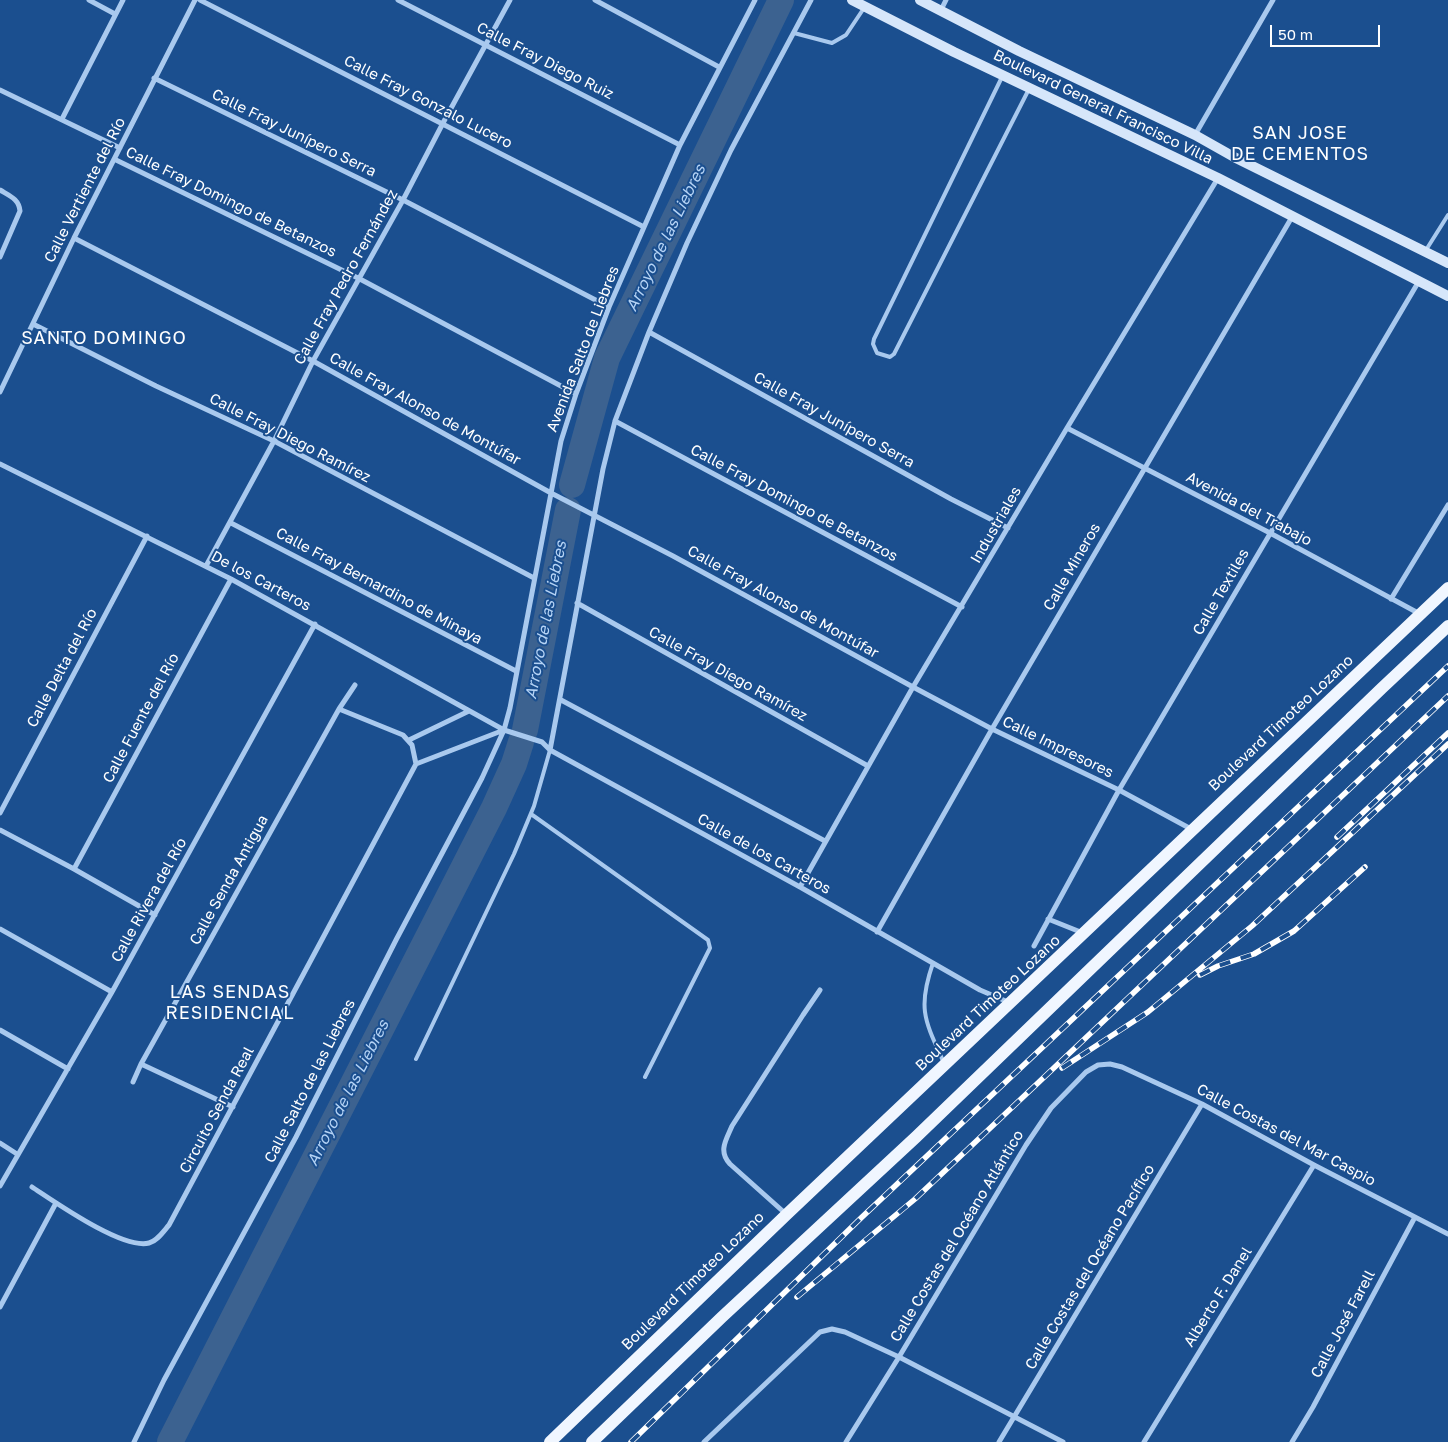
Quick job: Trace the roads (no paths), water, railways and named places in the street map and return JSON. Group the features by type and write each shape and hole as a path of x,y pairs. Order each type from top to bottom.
{"main road":[{"name":"Boulevard General Francisco Villa","path":"852,0 1218,178 1448,296"},
{"name":"Boulevard General Francisco Villa","path":"920,0 1019,51 1196,135 1234,157 1448,263"},
{"name":"Boulevard Timoteo Lozano","path":"550,1442 786,1215 1448,588"},
{"path":"592,1442 722,1317 916,1137 1448,626"}],"street":[{"path":"89,0 115,14"},
{"path":"62,119 122,0"},
{"name":"Calle Vertiente del Río","path":"0,392 74,238 195,0"},
{"name":"Calle Fray Gonzalo Lucero","path":"200,0 644,227"},
{"name":"Calle Fray Diego Ruiz","path":"398,0 680,144"},
{"name":"Calle Fray Pedro Fernández","path":"206,566 274,441 313,361 403,200 510,0"},
{"path":"595,0 719,67"},
{"name":"Avenida Salto de Liebres","path":"504,730 561,441 576,394 609,307 680,144 755,0"},
{"path":"550,750 561,700 602,469 615,421 649,332 687,243 731,150 812,0"},
{"path":"940,10 946,0"},
{"path":"1196,135 1273,0"},
{"name":"Calle Fray Junípero Serra","path":"154,78 403,200 609,307"},
{"name":"Calle Fray Domingo de Betanzos","path":"0,90 120,148"},
{"name":"Calle Fray Domingo de Betanzos","path":"114,159 358,278 576,394"},
{"name":"Industriales","path":"800,887 913,688 1218,178"},
{"path":"0,190 16,199 20,211 0,257"},
{"name":"Calle Mineros","path":"877,932 992,729 1292,217"},
{"name":"Calle Fray Alonso de Montúfar","path":"74,238 313,361 551,493 595,514 913,688"},
{"name":"Calle Textiles","path":"1034,946 1119,790 1418,281"},
{"name":"Calle Fray Diego Ramírez","path":"33,324 156,386 274,441 534,578"},
{"name":"Calle Fray Junípero Serra","path":"649,332 951,499 1008,528"},
{"name":"Calle Fray Domingo de Betanzos","path":"615,421 962,607"},
{"name":"Avenida del Trabajo","path":"1067,428 1270,533 1420,614"},
{"name":"De los Carteros","path":"0,464 231,579 504,730"},
{"path":"1391,599 1448,505"},
{"name":"Calle Fray Bernardino de Minaya","path":"231,523 516,671"},
{"name":"Calle Delta del Río","path":"0,813 147,536"},
{"name":"Calle Fuente del Río","path":"74,869 231,579"},
{"name":"Calle Fray Diego Ramírez","path":"577,603 868,766"},
{"name":"Calle Rivera del Río","path":"0,1186 112,992 314,624"},
{"name":"Calle Senda Antigua","path":"133,1082 141,1064 339,709 355,685"},
{"name":"Calle Impresores","path":"913,688 992,729 1119,790 1192,830"},
{"path":"561,700 825,841"},
{"path":"339,709 398,733 409,740 416,764 504,730"},
{"path":"409,740 469,711"},
{"name":"Calle de los Carteros","path":"504,730 542,742 550,750 800,887 980,990 1010,1004"},
{"name":"Calle Salto de las Liebres","path":"134,1442 164,1380 296,1137 396,940 482,778 504,730"},
{"name":"Circuito Senda Real","path":"32,1187 115,1237 142,1244 151,1243 168,1225 416,764"},
{"path":"0,830 155,915"},
{"path":"1048,919 1084,934"},
{"path":"0,929 112,992"},
{"path":"786,1215 725,1159 723,1145 737,1118 820,990"},
{"path":"0,1030 68,1069"},
{"path":"141,1064 233,1106"},
{"name":"Calle Costas del Mar Caspio","path":"1110,1064 1132,1071 1202,1104 1314,1165 1448,1234"},
{"name":"Calle Costas del Océano Atlántico","path":"846,1442 1026,1145 1051,1108 1086,1072 1098,1065 1110,1064"},
{"name":"Calle Costas del Océano Pacífico","path":"999,1442 1202,1104"},
{"path":"0,1143 18,1154"},
{"name":"Alberto F. Danel","path":"1144,1442 1314,1165"},
{"path":"0,1307 56,1203"},
{"name":"Calle José Farell","path":"1292,1442 1313,1407 1415,1217"},
{"path":"704,1442 820,1332 832,1329 845,1332 899,1357 1063,1442"}],"lane":[{"path":"794,33 832,43 846,35 865,7"},
{"path":"1003,75 874,339 873,344 877,352 890,357 894,354 1030,87"},
{"path":"1425,252 1448,216"},
{"path":"416,1059 510,863 542,783 550,750"},
{"path":"531,814 708,940 710,948 645,1077"},
{"path":"933,963 925,985 923,1007 927,1026 945,1065"}],"waterway":[{"name":"Arroyo de las Liebres","path":"572,485 607,358 781,0"},
{"name":"Arroyo de las Liebres","path":"525,730 568,510"},
{"name":"Arroyo de las Liebres","path":"170,1442 494,808 514,764 521,742"}],"railway":[{"path":"631,1442 861,1218 1448,666"},
{"path":"797,1297 915,1199 1448,696"},
{"path":"1337,837 1448,733"},
{"path":"1062,1068 1148,1012 1252,926 1448,744"},
{"path":"1200,975 1218,966 1254,954 1294,931 1365,867"}],"district":[{"name":"SAN JOSE DE CEMENTOS","path":"1300,143"},
{"name":"SANTO DOMINGO","path":"104,338"},
{"name":"LAS SENDAS RESIDENCIAL","path":"230,1002"}]}
